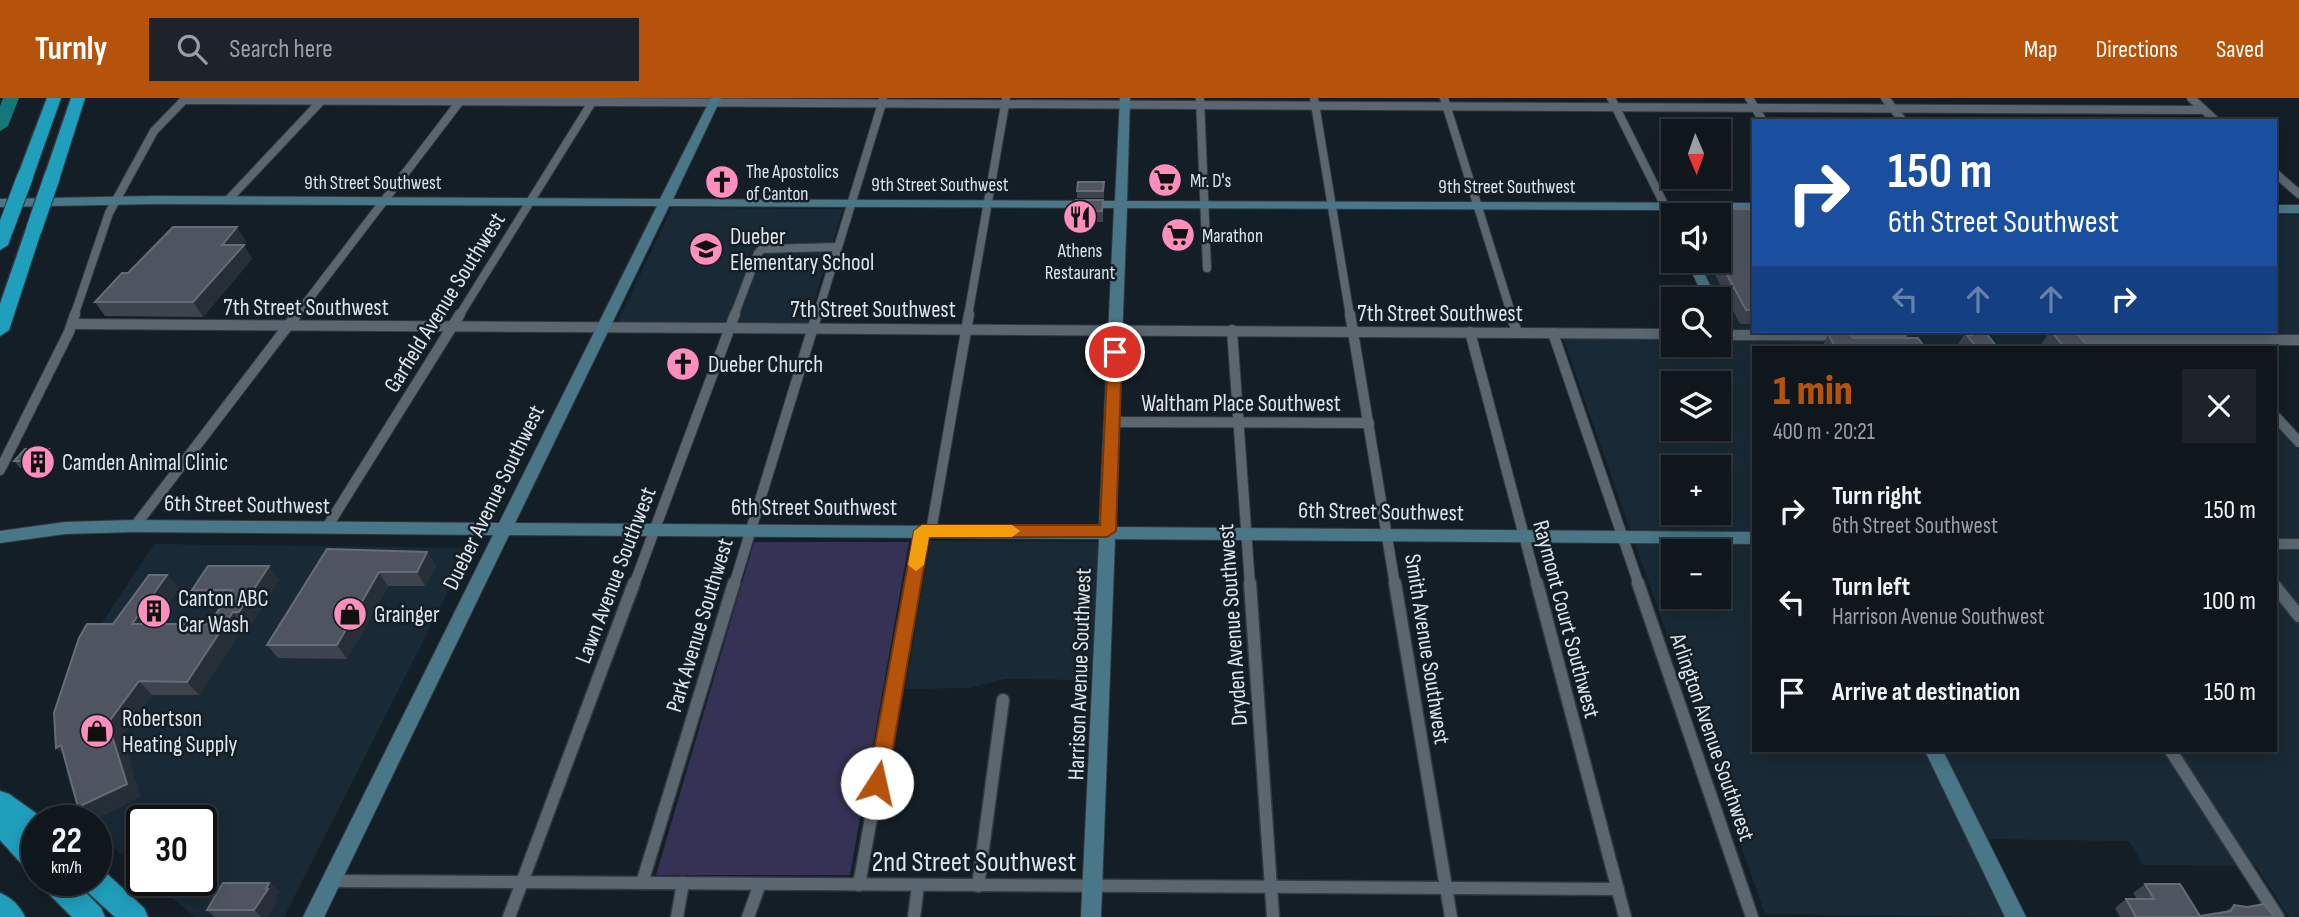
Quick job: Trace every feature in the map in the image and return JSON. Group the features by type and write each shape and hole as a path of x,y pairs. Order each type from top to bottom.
{"highway":[{"path":"3,237 54,98"},
{"path":"0,330 78,98"},
{"path":"0,802 21,817"},
{"path":"0,821 21,845"},
{"path":"70,896 91,917"},
{"path":"111,896 134,917"},
{"path":"0,906 11,917"}],"street":[{"path":"1749,98 1762,119"},
{"path":"1885,98 1901,119"},
{"path":"2191,98 2214,119"},
{"path":"0,470 73,324 105,221 154,131 185,99 1613,102 1893,108 2204,110"},
{"path":"228,201 322,99"},
{"path":"135,526 461,100"},
{"name":"Garfield Avenue Southwest","path":"327,527 594,100"},
{"name":"Dueber Avenue Southwest","path":"313,917 715,100"},
{"name":"Park Avenue Southwest","path":"642,883 883,101"},
{"path":"859,885 1006,101"},
{"name":"Harrison Avenue Southwest","path":"1091,917 1125,101"},
{"path":"1200,101 1207,268"},
{"name":"Smith Avenue Southwest","path":"1315,101 1451,917"},
{"path":"1446,102 1517,333"},
{"path":"1613,102 1664,203"},
{"path":"2044,109 2054,119"},
{"path":"2277,175 2299,194"},
{"name":"9th Street Southwest","path":"0,203 116,200 1661,206"},
{"name":"9th Street Southwest","path":"1731,207 1752,207"},
{"path":"2277,209 2299,209"},
{"name":"Lawn Avenue Southwest","path":"509,917 762,249 838,247"},
{"name":"7th Street Southwest","path":"73,324 1661,334"},
{"name":"Dryden Avenue Southwest","path":"1232,330 1273,917"},
{"name":"Raymont Court Southwest","path":"1470,332 1625,917"},
{"name":"Arlington Avenue Southwest","path":"1553,333 1752,917"},
{"path":"2260,333 2266,339"},
{"path":"1731,335 1895,335"},
{"path":"2074,335 2299,340"},
{"path":"2205,339 2211,346"},
{"path":"2277,418 2299,442"},
{"name":"Waltham Place Southwest","path":"1112,422 1369,423"},
{"name":"6th Street Southwest","path":"0,537 65,528 135,526 1247,532 1752,538"},
{"path":"2277,544 2299,544"},
{"path":"2277,588 2299,616"},
{"path":"978,886 1003,700"},
{"path":"1934,752 2016,917"},
{"path":"2172,752 2278,917"},
{"name":"2nd Street Southwest","path":"330,881 1618,889"},
{"path":"677,917 683,883"},
{"path":"748,917 760,884"},
{"path":"914,917 918,886"}],"shaded area":[{"path":"672,208 843,209 807,324 617,323"},
{"path":"1731,212 1752,212 1752,333 2255,335 2196,336 2205,346 1752,346 1752,752 2277,752 2277,425 2299,450 2299,917 2289,917 2256,866 2143,865 2129,841 1968,839 2005,917 1765,914 1563,338 1661,339 1661,357 1731,357 1731,340 1738,340 1731,326 1731,287 1712,287 1705,273 1731,273"},
{"path":"2277,214 2299,215 2299,335 2269,333 2277,333"},
{"path":"930,541 1098,542 1091,680 1005,679 969,688 905,689"},
{"path":"754,542 909,542 850,875 656,875"},
{"path":"154,544 470,548 284,917 195,917 170,896 217,896 217,805 126,805 126,858 112,847 112,805 77,805 66,774 64,700 100,626"}],"building":[{"path":"1175,166 1175,180 1156,179 1156,167"},
{"path":"1078,182 1104,182 1103,191 1077,191"},
{"path":"1076,200 1103,200 1102,211 1075,211"},
{"path":"1731,209 1752,209 1752,310 1746,310 1726,273 1731,273"},
{"path":"173,227 237,227 222,245 244,245 193,302 95,302 122,273 128,273"},
{"path":"1849,333 1853,338 1918,338 1924,346 1835,346 1828,334"},
{"path":"1970,333 1986,333 1996,346 1975,346 1967,335 1972,335"},
{"path":"2053,333 2077,333 2087,346 2063,346"},
{"path":"25,449 49,449 38,461 14,461"},
{"path":"327,549 427,552 417,572 379,572 337,645 267,645"},
{"path":"208,566 269,566 239,612 233,612 187,682 139,681 108,723 127,784 77,805 61,745 56,748 54,713 79,638 87,624 113,624 149,575 167,575 132,624 209,624 232,590 192,590"},
{"path":"223,883 269,883 254,910 207,910"},
{"path":"2145,884 2180,884 2200,916 2231,911 2234,905 2247,907 2264,904 2275,917 2136,917 2126,899 2154,899"}],"waterway":[{"path":"0,126 11,98"}],"slow traffic":[{"path":"916,565 922,531 1012,531"}],"place":[{"name":"Mr. D's","path":"1165,180"},
{"name":"The Apostolics of Canton","path":"722,182"},
{"name":"Athens Restaurant","path":"1080,217"},
{"name":"Marathon","path":"1178,235"},
{"name":"Dueber Elementary School","path":"706,249"},
{"name":"Dueber Church","path":"683,364"},
{"name":"Camden Animal Clinic","path":"38,462"},
{"name":"Canton ABC Car Wash","path":"154,611"},
{"name":"Grainger","path":"350,614"},
{"name":"Robertson Heating Supply","path":"97,731"}],"route":[{"path":"877,783 922,531 1107,531 1115,352"}]}
